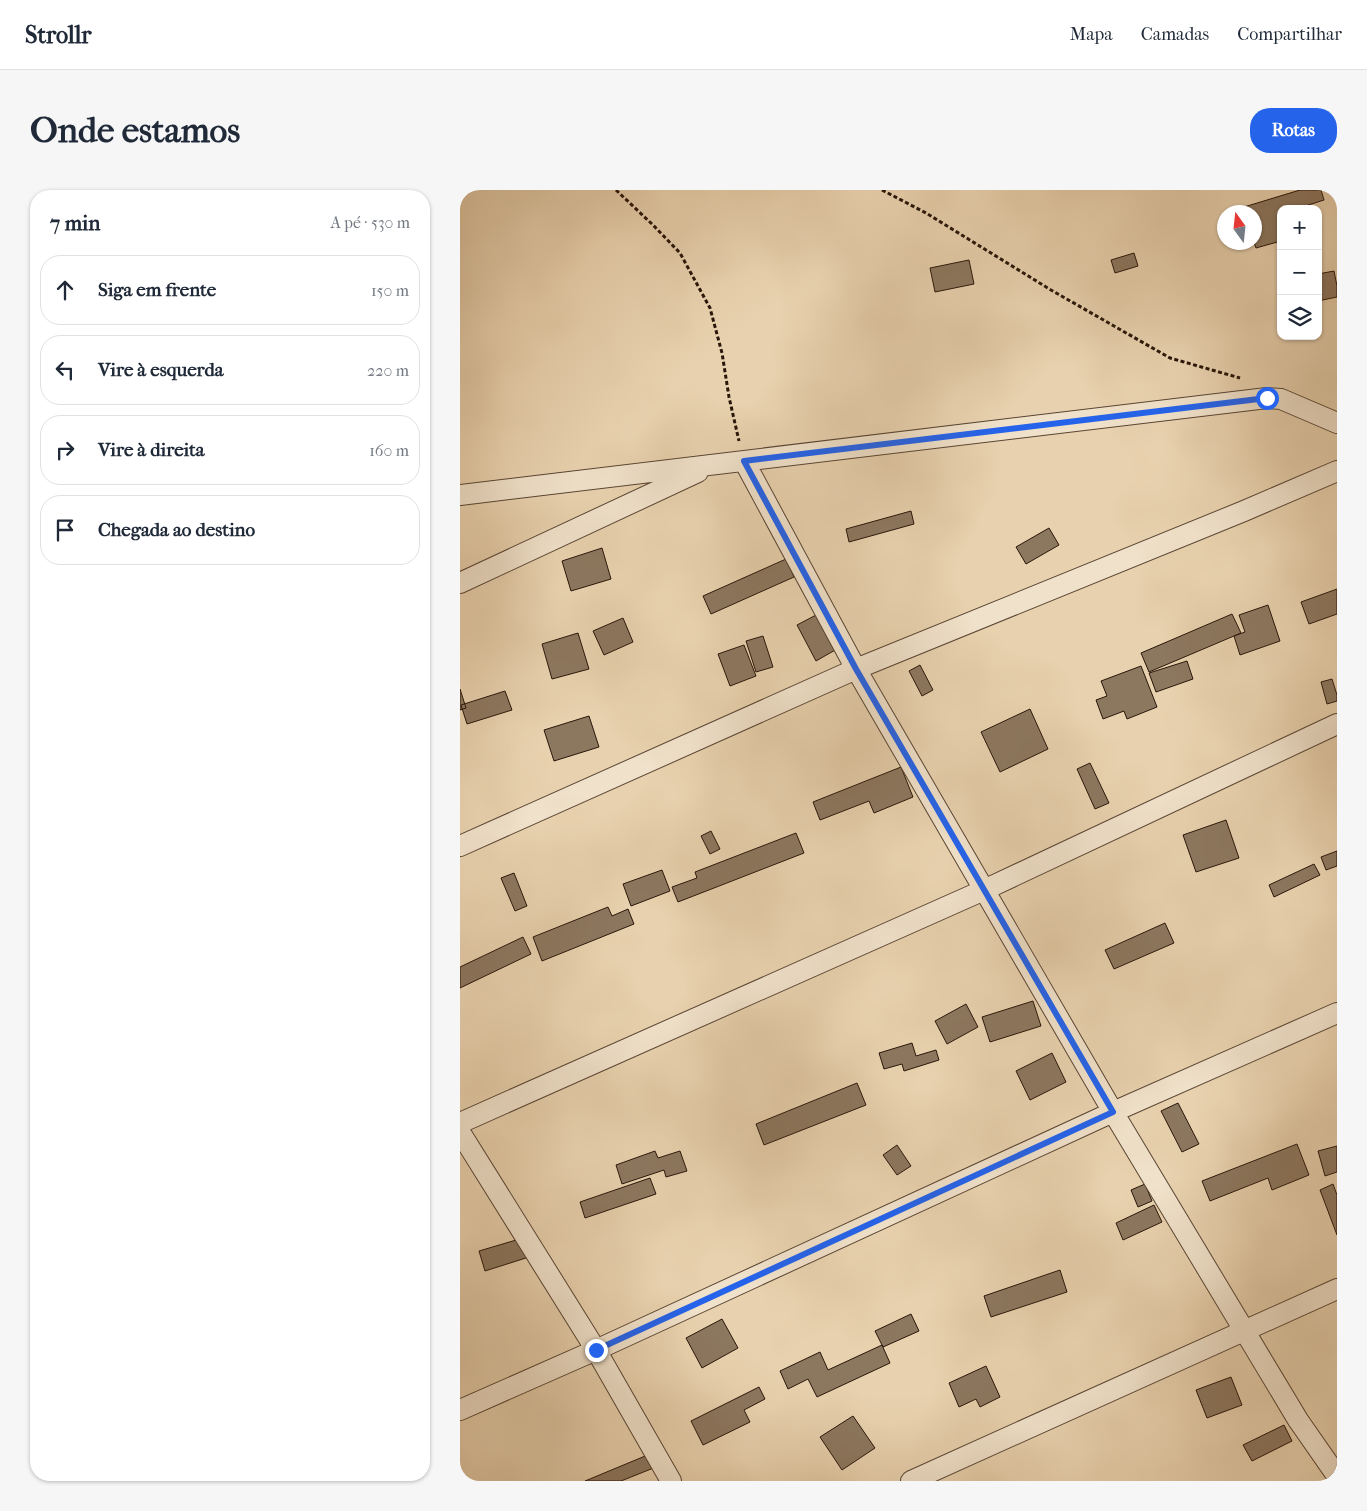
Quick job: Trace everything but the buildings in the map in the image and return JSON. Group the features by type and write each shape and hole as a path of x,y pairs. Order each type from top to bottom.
{"street":[{"path":"460,495 1267,398 1281,399 1337,424"},
{"path":"744,461 856,669 1113,1112 1298,1420 1337,1476"},
{"path":"460,583 716,464"},
{"path":"460,846 856,669 1244,511 1337,471"},
{"path":"460,1123 984,890 1337,724"},
{"path":"460,1410 596,1350 1113,1112 1337,1013"},
{"path":"460,1132 596,1350 671,1481"},
{"path":"911,1481 1337,1289"}],"path":[{"path":"616,190 680,253 710,308 722,353 729,397 744,461"},
{"path":"882,190 1170,358 1248,382"}],"route":[{"path":"596,1350 1113,1112 856,669 744,461 1267,398"}]}
